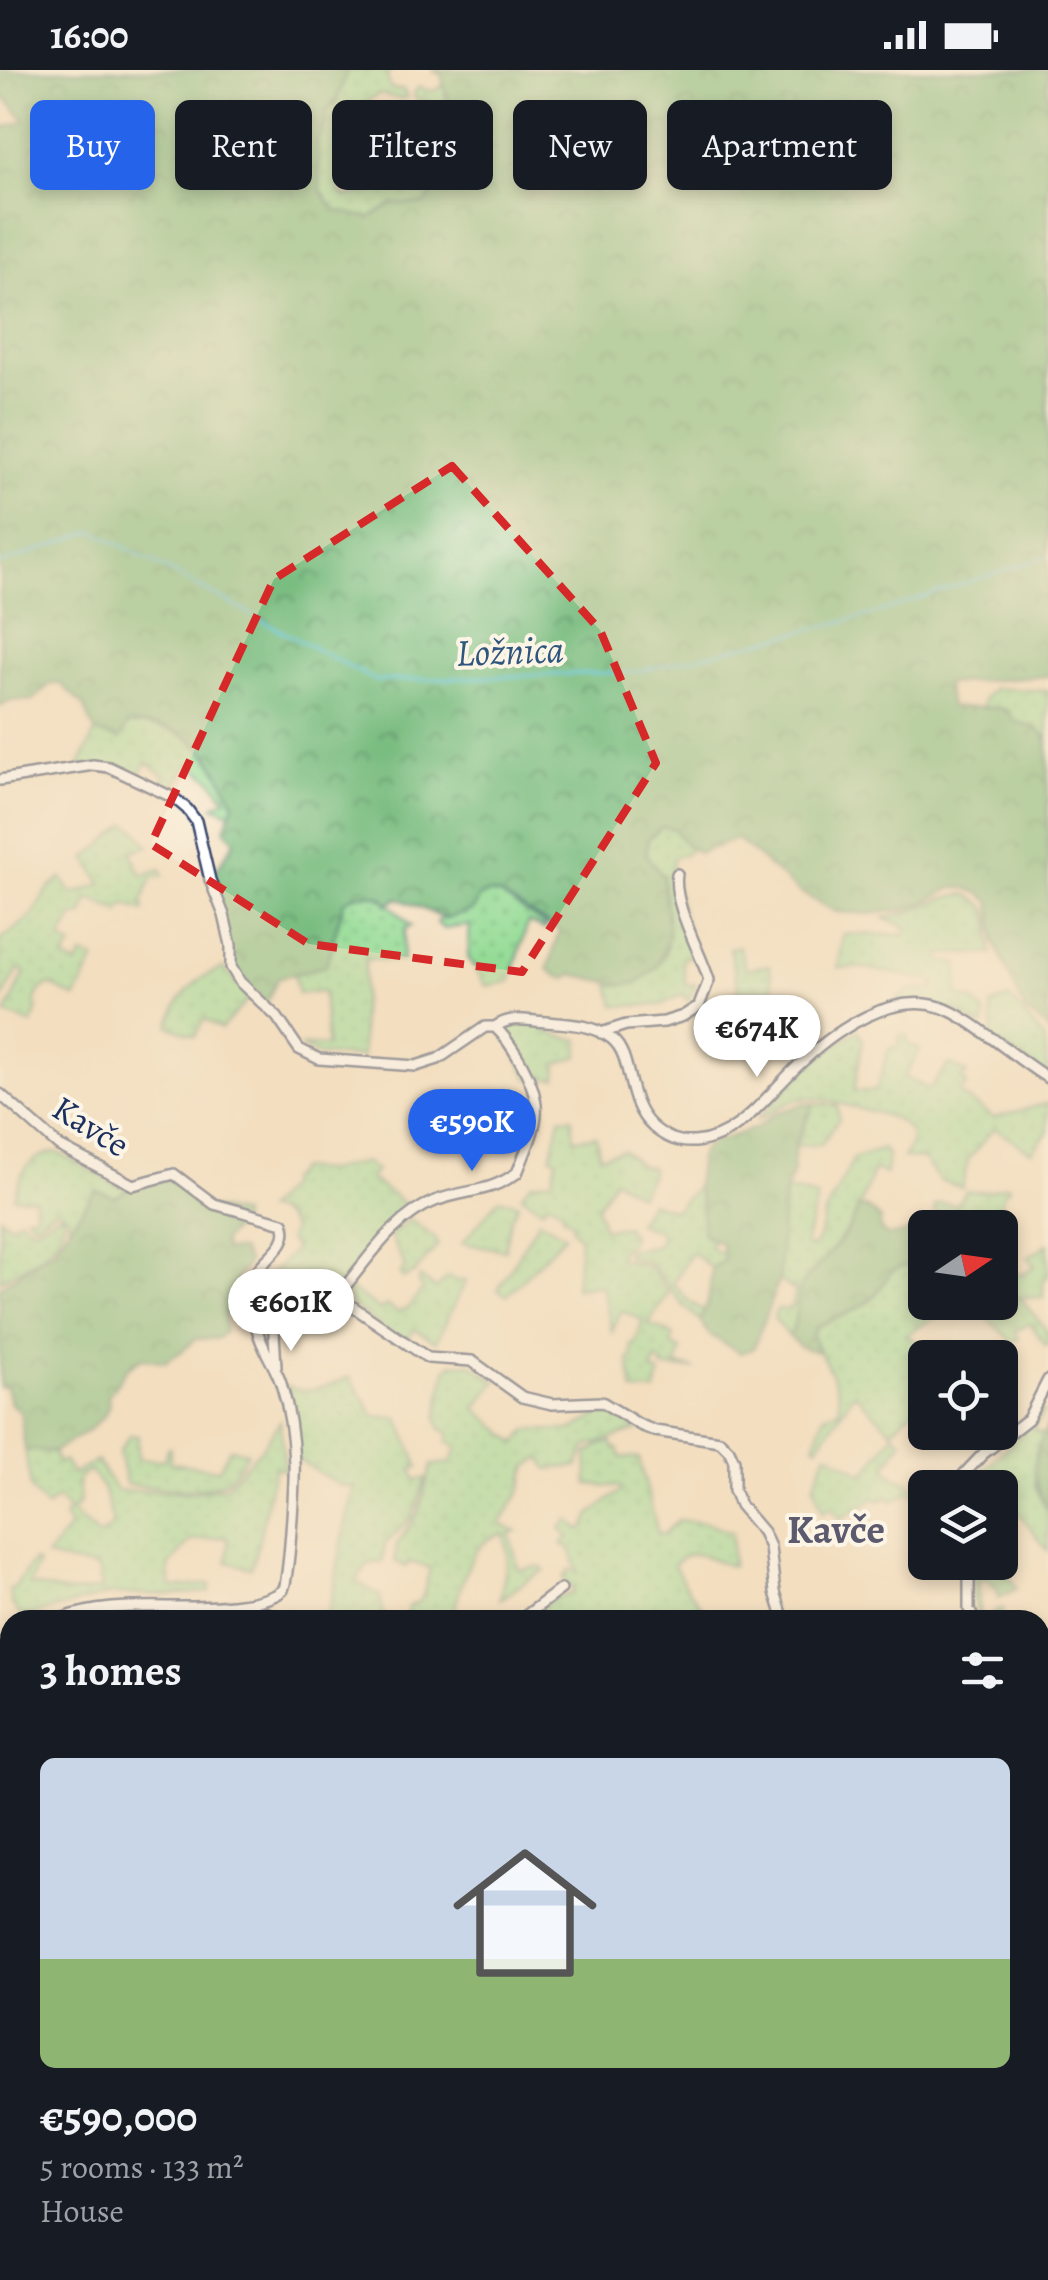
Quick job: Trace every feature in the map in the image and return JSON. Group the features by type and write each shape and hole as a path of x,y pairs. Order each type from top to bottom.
{"street":[{"path":"0,780 92,765 109,768 174,798 187,809 196,821 210,880 224,915 231,967 240,982 277,1017 299,1049 319,1059 416,1066 438,1060 486,1027 495,1027 511,1018 577,1025 616,1044 642,1115 668,1138 686,1142 719,1135 743,1120 804,1059 853,1025 888,1008 912,1004 942,1007 1048,1078"},
{"path":"601,1034 626,1025 664,1022 699,1006 709,980 681,908 676,874"},
{"path":"495,1027 513,1049 537,1096 537,1116 517,1172 479,1192 446,1197 416,1212 370,1254 344,1288 346,1302 428,1358 472,1361 522,1397 552,1404 602,1402 640,1426 720,1441 734,1461 734,1490 740,1505 763,1532 770,1547 781,1610"},
{"name":"Kavče","path":"0,1094 59,1146 134,1185 174,1174 214,1204 284,1223 285,1239 254,1274 250,1291 258,1336 276,1368"},
{"name":"Kavče","path":"106,1610 240,1604 282,1591 289,1580 294,1464 284,1390 276,1368 273,1316 282,1302 322,1298 346,1302"},
{"path":"968,1470 1028,1419 1048,1380"},
{"path":"969,1580 969,1610"},
{"path":"533,1610 561,1589"},
{"name":"Kavče","path":"240,1604 258,1610"}],"highlighted area":[{"path":"452,466 600,630 656,763 522,972 309,944 151,844 274,579"}],"green space":[{"path":"0,70 347,70 337,100 332,100 332,106 325,112 326,123 317,142 321,191 335,210 370,218 393,204 425,204 435,190 493,190 493,100 448,100 441,74 431,70 1048,70 1048,676 946,684 950,707 1001,708 1010,712 1013,720 1038,729 1048,740 1048,1032 1025,1011 995,943 991,903 983,895 967,888 953,888 901,910 870,914 836,912 798,891 737,839 699,853 685,844 674,829 662,827 648,839 646,855 663,876 669,936 657,967 639,982 621,985 572,974 559,977 548,969 559,931 500,895 487,893 473,910 446,919 398,898 387,905 385,899 364,894 344,902 326,966 278,978 266,1004 235,971 208,871 217,869 235,841 225,829 234,803 206,754 196,743 168,728 128,724 120,739 95,732 84,706 61,684 50,684 33,700 11,701 0,707 0,129 25,120 0,93"},
{"path":"347,70 390,70 387,77 391,89 404,90 407,97 380,94 371,100 337,100"},
{"path":"443,84 448,100 417,100 413,93 419,87 432,91"},
{"path":"332,106 332,190 339,190 346,197 375,190 435,190 425,204 393,204 370,218 335,210 321,191 317,142 326,123 325,112"},
{"path":"994,688 1048,691 1048,740 1038,729 1013,720 1009,711 982,707"},
{"path":"128,724 167,729 195,744 226,785 234,803 232,814 214,806 226,799 211,779 190,764 168,793 160,787 165,776 147,762 138,777 80,765 95,732 119,739"},
{"path":"127,824 149,846 131,852 142,875 161,869 163,876 152,878 141,905 145,907 143,911 124,904 120,912 89,899 82,917 74,916 61,940 72,946 64,959 77,965 82,955 95,959 76,998 50,985 39,991 32,1024 6,1014 25,972 19,969 0,1003 0,940 31,917 50,886 62,878 72,894 102,884 86,858"},
{"path":"662,827 674,829 691,848 674,857 671,869 693,956 682,959 686,985 696,984 688,1001 683,994 661,1005 615,1006 610,985 639,982 657,967 667,948 663,876 646,855 648,839"},
{"path":"487,893 500,895 546,926 545,929 528,922 510,982 486,986 468,957 470,925 444,929 437,923"},
{"path":"365,894 385,900 411,926 405,929 402,961 366,959 362,1057 318,1055 300,1046 327,1046 323,991 298,994 294,974 325,966 344,902"},
{"path":"966,894 988,912 993,954 941,954 940,960 959,964 958,995 974,1001 985,1014 984,1025 957,1012 898,1002 898,996 905,996 906,990 933,989 933,981 864,968 838,968 843,934 905,935 907,927 883,918"},
{"path":"739,946 746,969 769,965 776,1001 741,1005 734,1017 719,1017 726,1007 732,1006 734,993 739,990 729,948"},
{"path":"224,968 250,997 221,1029 204,1019 195,1036 169,1026 188,990"},
{"path":"1010,998 1045,1040 1048,1078 993,1038 991,1005"},
{"path":"514,1022 548,1026 548,1033 579,1040 579,1056 557,1064 557,1078 529,1079 502,1029"},
{"path":"858,1030 863,1041 854,1091 876,1091 889,1049 900,1045 899,1036 907,1034 908,1043 920,1050 904,1077 929,1089 949,1064 967,1073 962,1079 967,1084 959,1093 994,1118 1048,1103 1048,1131 1032,1152 994,1128 968,1160 962,1188 939,1180 923,1159 903,1158 911,1135 899,1121 889,1117 807,1098 788,1102 757,1119 814,1059"},
{"path":"812,1103 837,1106 839,1119 821,1145 795,1146 811,1113"},
{"path":"814,1104 795,1144 793,1171 783,1199 779,1280 753,1349 740,1353 710,1335 700,1321 708,1301 712,1269 724,1260 722,1244 702,1233 702,1204 696,1187 699,1157 710,1143 756,1128 776,1113"},
{"path":"572,1117 574,1139 596,1136 600,1156 623,1150 641,1166 651,1167 651,1175 639,1195 614,1179 597,1207 603,1229 626,1226 631,1235 629,1244 620,1249 619,1259 648,1266 669,1293 648,1324 674,1335 671,1345 681,1350 677,1365 695,1369 662,1368 664,1364 656,1360 652,1371 660,1374 656,1392 633,1391 631,1344 636,1342 643,1320 621,1311 612,1332 602,1285 575,1288 580,1238 571,1228 573,1223 562,1216 563,1210 547,1202 542,1209 521,1195 531,1183 552,1180 557,1159 551,1157 560,1118"},
{"path":"883,1149 888,1156 886,1174 874,1170 853,1222 812,1275 788,1335 774,1318 777,1309 790,1309 795,1291 779,1280 778,1243 786,1190 817,1199 805,1245 812,1248 854,1158"},
{"path":"57,1152 117,1185 131,1187 110,1198 96,1191 69,1226 68,1216 57,1208 32,1223 26,1215 35,1215 35,1198 14,1197 16,1188 33,1161"},
{"path":"365,1162 376,1170 370,1179 414,1210 373,1244 334,1294 325,1296 327,1289 320,1288 319,1295 291,1296 272,1304 269,1311 263,1288 295,1249 288,1240 292,1229 287,1221 278,1213 265,1210 299,1169 326,1171"},
{"path":"171,1177 196,1205 241,1214 241,1221 223,1241 224,1250 241,1250 248,1263 236,1280 237,1297 225,1314 225,1332 217,1339 195,1339 165,1362 142,1358 126,1369 108,1396 104,1416 89,1430 53,1452 25,1450 20,1411 10,1403 6,1386 0,1387 0,1287 53,1250 96,1190 115,1197 131,1187"},
{"path":"1008,1185 1010,1188 1004,1193 1000,1208 934,1210 942,1203 956,1205 966,1191 988,1191"},
{"path":"696,1187 704,1230 707,1237 714,1238 709,1246 718,1253 724,1248 724,1260 712,1269 692,1252 673,1283 704,1311 700,1321 650,1263 626,1256 626,1250 655,1246 662,1239 659,1231 637,1223 650,1202 675,1210"},
{"path":"500,1198 519,1204 510,1219 505,1250 462,1243"},
{"path":"866,1207 880,1219 887,1236 908,1233 908,1265 892,1271 868,1301 816,1327 812,1335 818,1352 800,1347 788,1335 792,1333 802,1284 842,1238 858,1208"},
{"path":"60,1213 64,1217 62,1228 50,1247 0,1281 0,1216 9,1225 20,1218 35,1228"},
{"path":"411,1220 435,1238 438,1245 415,1273 403,1279 400,1275 405,1267 390,1236"},
{"path":"539,1220 565,1235 507,1296 498,1290"},
{"path":"1048,1244 1048,1276 1043,1281 1043,1297 1020,1298 1048,1332 1046,1346 1030,1323 1015,1332 1019,1338 1011,1340 989,1320 1018,1320 1018,1274 1034,1267 1028,1257"},
{"path":"908,1265 908,1320 931,1320 906,1335 915,1340 908,1340 908,1415 892,1431 854,1393 818,1447 815,1445 824,1415 839,1410 839,1400 834,1380 812,1335 816,1327 868,1302 892,1271"},
{"path":"420,1277 436,1289 448,1277 466,1281 436,1342 414,1329 406,1343 351,1305 346,1286 380,1310 387,1305 397,1312 408,1308 423,1289 418,1283"},
{"path":"452,1363 471,1364 496,1381 476,1409 517,1443 527,1430 572,1430 607,1410 638,1430 586,1447 578,1466 548,1469 541,1458 528,1466 520,1492 500,1524 517,1532 510,1534 519,1570 540,1566 545,1570 500,1599 508,1557 504,1534 482,1545 474,1555 455,1610 408,1610 422,1599 430,1568 409,1562 406,1567 395,1561 397,1544 418,1514 432,1465 451,1463 458,1447 447,1442 450,1433 441,1429 437,1418 446,1369"},
{"path":"350,1377 374,1416 399,1418 419,1467 412,1470 416,1480 426,1478 413,1516 385,1544 382,1562 368,1564 356,1581 380,1596 383,1610 328,1610 355,1488 339,1485 297,1459 288,1386 310,1390"},
{"path":"1037,1409 1044,1412 1033,1430 1044,1434 1035,1453 1035,1486 1048,1512 1048,1551 1018,1512 1018,1470 984,1470 1004,1450 1018,1450 1018,1436"},
{"path":"280,1421 285,1470 275,1467 251,1568 227,1562 229,1541 225,1537 190,1541 169,1566 171,1588 210,1584 210,1592 112,1594 50,1610 16,1610 12,1604 9,1589 14,1589 33,1561 38,1564 30,1585 70,1593 102,1590 98,1569 46,1557 70,1527 64,1517 69,1511 57,1498 46,1507 31,1489 25,1450 53,1452 58,1463 64,1461 72,1474 97,1461 116,1490 195,1492 225,1487 261,1449","holes":["90,1471 103,1488 113,1524 99,1536 72,1512 80,1502 78,1478"]},
{"path":"1048,1423 1048,1512 1034,1468"},
{"path":"894,1433 903,1441 886,1466 892,1475 908,1483 908,1493 893,1501 890,1497 879,1501 875,1498 841,1519 831,1507 823,1512 814,1485 827,1452 864,1474"},
{"path":"130,1435 138,1436 138,1459 164,1460 170,1447 170,1463 219,1469 230,1448 248,1452 220,1484 180,1489 126,1484 119,1452"},
{"path":"612,1442 621,1457 639,1458 658,1534 664,1534 678,1520 708,1523 732,1532 732,1566 695,1554 674,1565 704,1610 538,1610 556,1597 572,1594 573,1588 563,1578 570,1569 578,1573 570,1549 562,1544 569,1537 561,1528 569,1519 579,1529 585,1528 591,1514 622,1490 588,1484 587,1454"},
{"path":"973,1580 983,1580 979,1581 977,1610"},
{"path":"988,1580 1012,1580 1017,1588 999,1598 998,1590"}],"waterway":[{"name":"Ložnica","path":"0,564 94,531 376,681 636,672 866,616 1048,556"}],"district":[{"name":"Kavče","path":"836,1529"}]}
